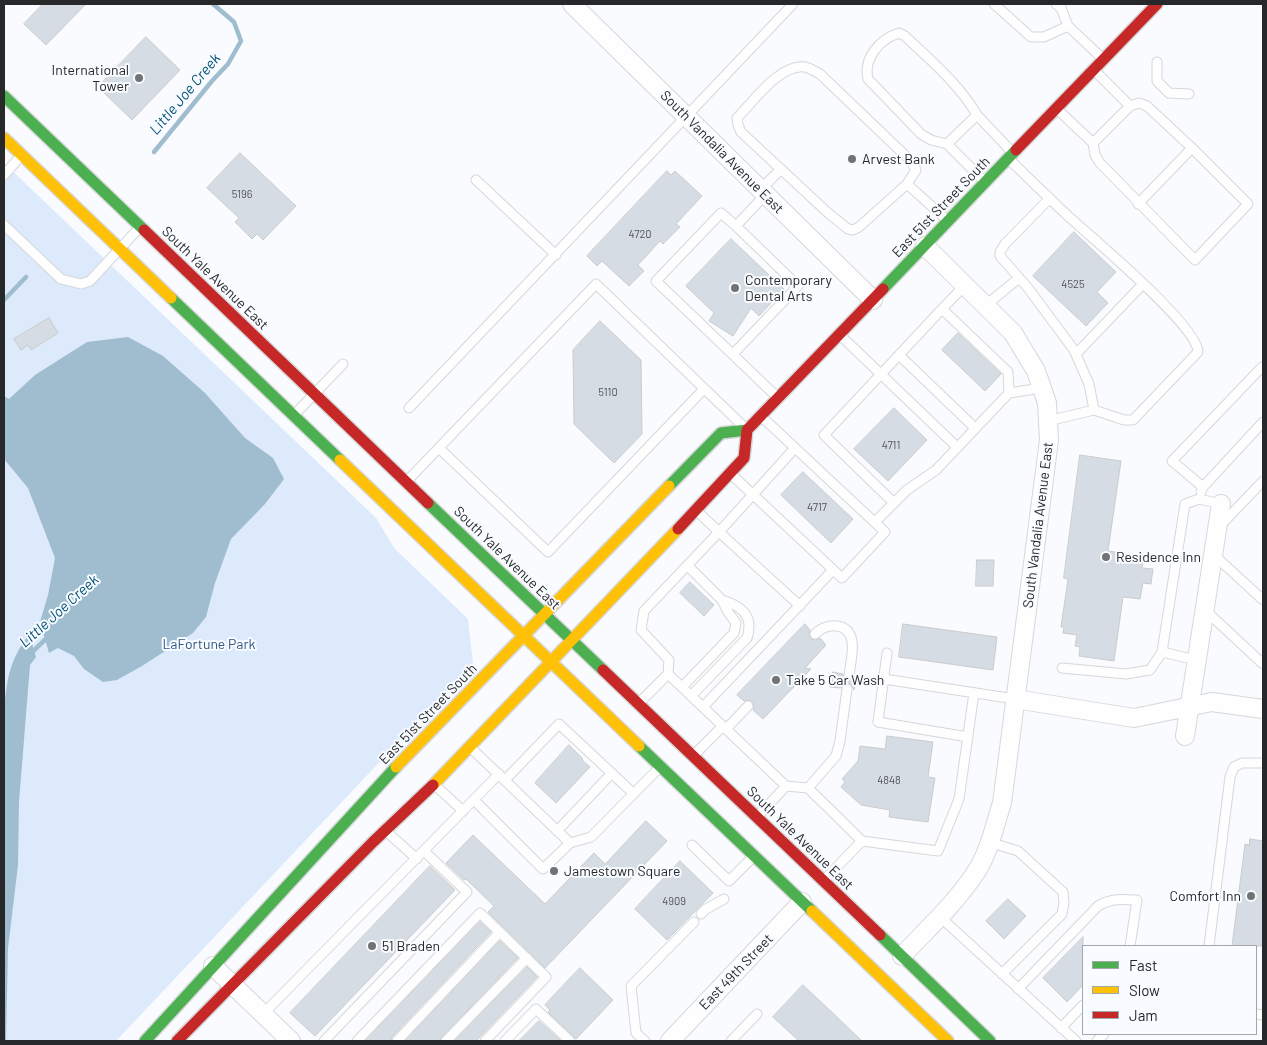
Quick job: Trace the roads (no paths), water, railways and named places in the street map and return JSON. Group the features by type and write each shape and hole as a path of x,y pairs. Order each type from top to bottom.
{"main road":[{"name":"East 51st Street South","path":"145,1041 379,785 721,433 747,430 1157,4"},
{"name":"South Yale Avenue East","path":"4,96 757,817 813,892 948,1041"},
{"name":"South Yale Avenue East","path":"4,138 754,856 813,892 902,956 990,1041"},
{"path":"176,1041 434,784 697,510 744,458 747,430"}],"street":[{"name":"South Vandalia Avenue East","path":"572,4 873,300"},
{"name":"South Vandalia Avenue East","path":"902,956 975,874 985,855 1002,803 1049,440 1047,403 1042,388 1036,371 1012,333 924,246"},
{"path":"1184,736 1221,504"},
{"path":"1015,699 1134,718 1212,702 1263,709"},
{"name":"East 49th Street","path":"674,1040 813,892"},
{"path":"213,966 291,1041"}],"lane":[{"path":"409,408 793,4"},
{"path":"994,4 1031,37 1044,37 1068,26"},
{"path":"1056,4 1061,8 1068,26 1103,60"},
{"path":"985,182 947,144 931,140 922,134 868,79 866,70 868,61 875,50 893,35 899,33 905,36 952,81 1010,156 1050,198 1143,284 1185,327 1197,344 1198,352 1133,420 1124,420 1094,410 1048,421"},
{"path":"1157,62 1157,82 1169,93 1189,94"},
{"path":"806,67 820,74 910,160 916,170 907,184 859,227 853,230 848,229 827,212 741,132 737,118 776,77 793,69 806,67"},
{"path":"1094,69 1130,106"},
{"path":"1056,108 1093,143 1095,155 1100,163 1138,204 1195,260 1248,204 1147,106 1139,103 1130,106 1093,143"},
{"path":"947,144 977,115"},
{"path":"1138,204 1192,148"},
{"path":"4,175 22,155"},
{"path":"736,226 781,169"},
{"path":"476,180 556,255"},
{"path":"907,184 948,221"},
{"path":"1050,198 1005,244 1000,252 1000,256 1062,332 1076,354 1089,384 1094,410"},
{"path":"733,354 798,286 721,213 656,280 778,398"},
{"path":"4,225 60,279 81,284 90,281 141,226"},
{"path":"985,306 1019,278"},
{"path":"406,482 596,284 747,430"},
{"path":"1076,354 1143,284"},
{"path":"894,503 824,435 965,285"},
{"path":"942,309 1008,372 1009,393"},
{"path":"840,334 957,447"},
{"path":"899,356 975,428"},
{"path":"294,415 343,364"},
{"path":"1203,487 1172,461 1263,368"},
{"path":"439,448 548,552 704,388"},
{"path":"875,522 906,490 936,470 1009,393 1042,388"},
{"path":"730,473 842,578 885,532 761,416"},
{"path":"1199,499 1203,487 1263,422"},
{"path":"638,704 668,674 670,660 641,630 644,611 688,566 795,448"},
{"path":"1217,530 1263,481"},
{"path":"1062,668 1126,674 1150,670 1162,652 1185,504 1199,499 1221,504"},
{"path":"697,510 718,532 800,606"},
{"path":"1213,554 1263,600"},
{"path":"682,687 734,633 736,623 722,600 688,566"},
{"path":"703,708 833,570"},
{"path":"691,696 747,638 750,628 748,617 734,604 722,600"},
{"path":"1205,610 1263,664"},
{"path":"815,634 826,626 842,627 849,632 853,643 849,674"},
{"path":"1162,652 1196,660"},
{"path":"887,653 878,722 968,737"},
{"path":"668,674 786,786 808,788 862,840 938,850 959,799 974,693"},
{"path":"884,679 1015,699"},
{"path":"808,788 836,756 840,741 847,689"},
{"path":"692,756 748,706"},
{"path":"263,1014 474,800 502,778 559,724 634,794"},
{"path":"469,746 570,843"},
{"path":"1209,945 1230,777 1234,767 1242,763 1263,764"},
{"path":"474,800 543,869 570,843 591,836 661,767"},
{"path":"558,830 612,773"},
{"path":"434,784 463,811"},
{"path":"757,817 786,786"},
{"path":"386,831 416,859"},
{"path":"813,892 862,840"},
{"path":"989,842 1018,851 1063,892 1062,914 1002,974"},
{"path":"692,845 729,881 754,856"},
{"path":"324,1041 467,892 424,851"},
{"path":"701,914 724,898"},
{"path":"1018,989 1098,906 1107,901 1119,898 1137,900 1130,945"},
{"path":"357,1041 480,913 546,977 485,1041"},
{"path":"939,916 1076,1041"},
{"path":"645,1041 636,1033 631,986 694,922"},
{"path":"397,1041 500,932"},
{"path":"446,1041 527,958"},
{"path":"1061,1028 1082,1006"},
{"path":"505,1041 536,1009 570,1041"},
{"path":"731,1041 757,1014"}],"water":[{"path":"128,337 163,356 205,393 245,438 273,458 284,479 265,504 231,539 215,583 206,617 193,633 117,680 103,682 84,669 74,656 58,648 49,653 40,622 48,595 55,558 28,488 4,459 4,396 9,399 35,375 87,342"},
{"path":"28,636 30,637 36,657 30,665 19,802 18,865 8,948 6,1041 4,1041 4,710 10,671 17,654"}],"waterway":[{"name":"Little Joe Creek","path":"154,152 228,64 241,41 234,22 213,4"},
{"name":"Little Joe Creek","path":"4,300 26,277"},
{"name":"Little Joe Creek","path":"30,654 48,637"}],"place":[{"name":"International Tower","path":"139,78"},
{"name":"Arvest Bank","path":"852,159"},
{"name":"Contemporary Dental Arts","path":"735,288"},
{"name":"Residence Inn","path":"1106,557"},
{"name":"Take 5 Car Wash","path":"776,680"},
{"name":"Jamestown Square","path":"554,871"},
{"name":"Comfort Inn","path":"1251,896"},
{"name":"51 Braden","path":"372,946"}],"park label":[{"name":"LaFortune Park","path":"209,644"}]}
